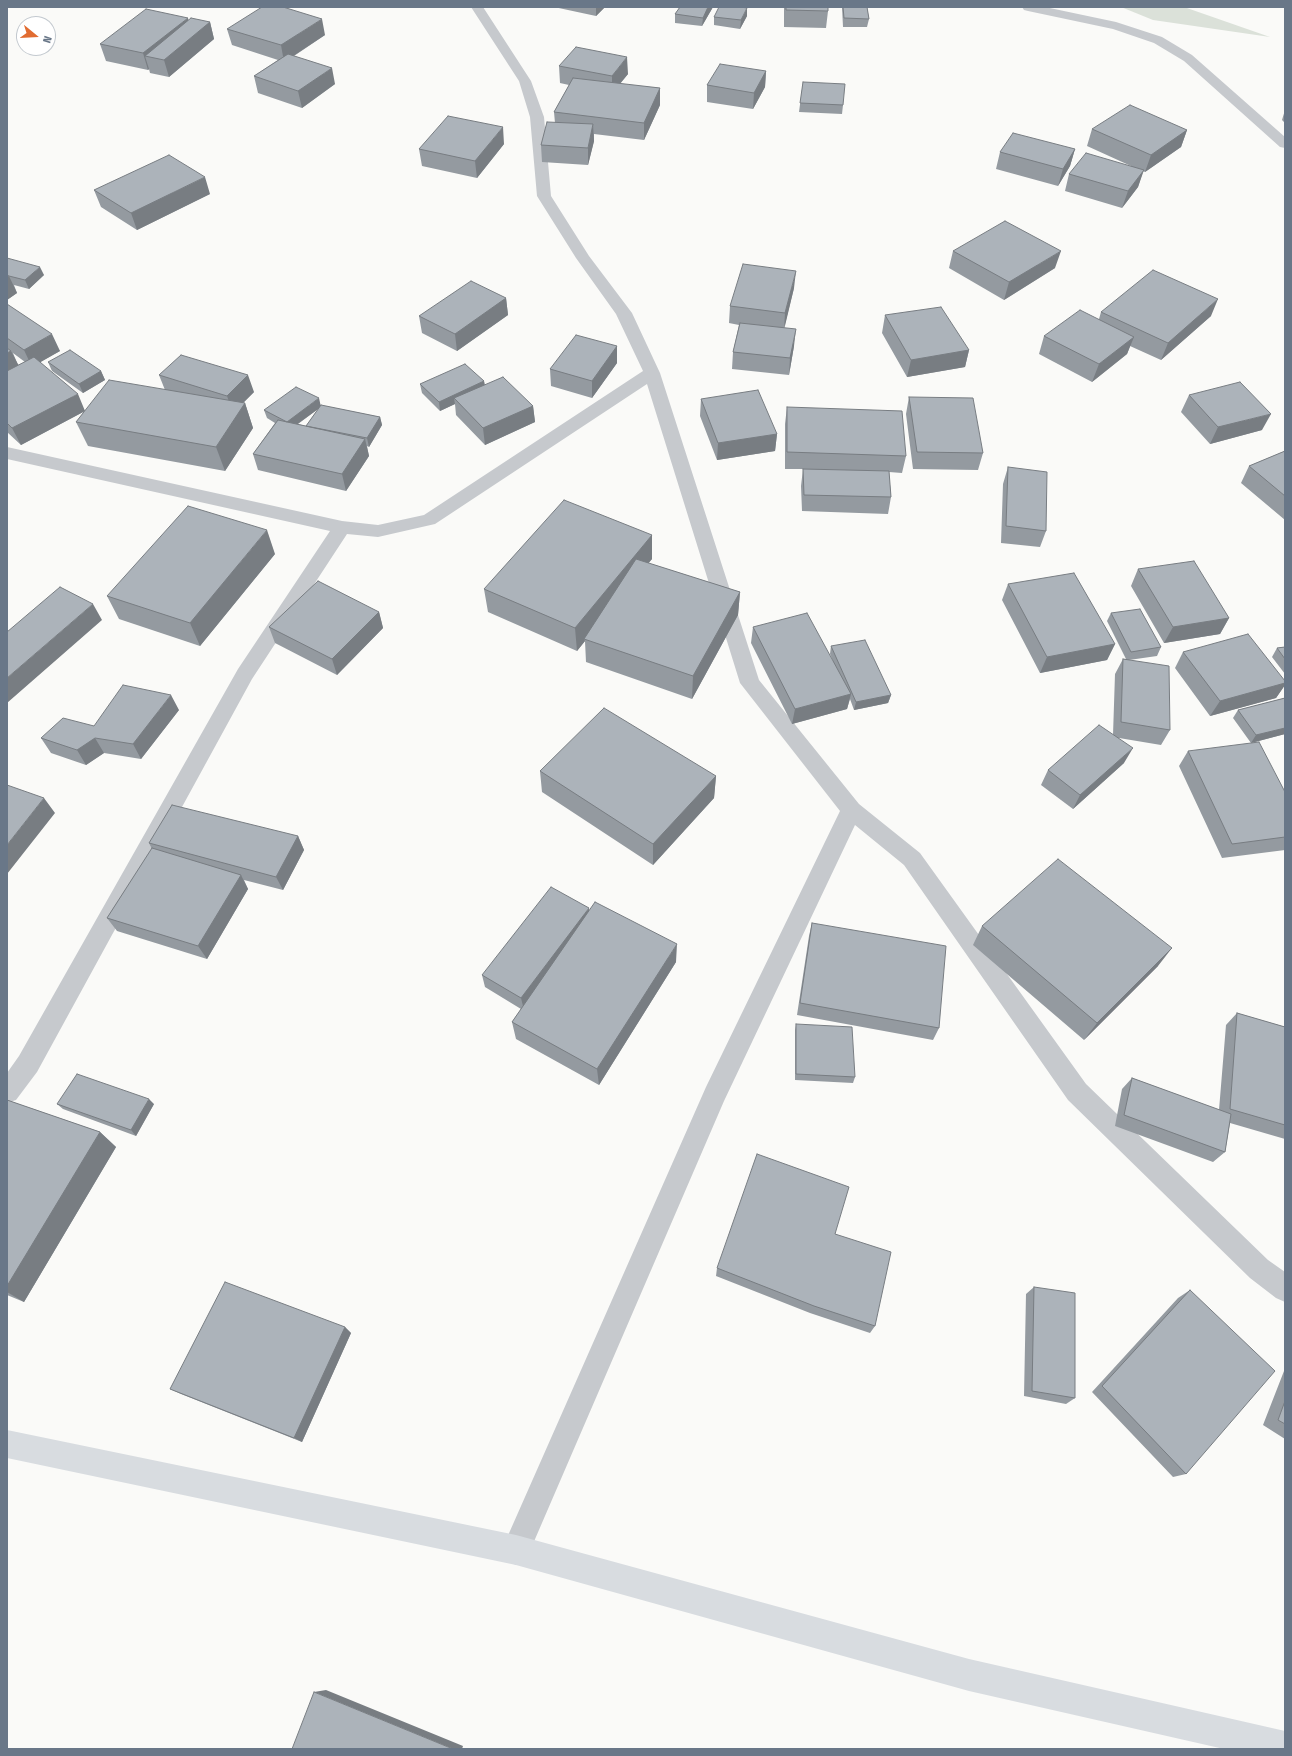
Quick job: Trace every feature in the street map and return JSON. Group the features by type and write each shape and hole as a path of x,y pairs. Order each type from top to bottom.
{"main road":[{"path":"7,1444 516,1550 969,1675 1285,1747"}],"street":[{"path":"477,7 525,81 537,117 544,196 583,258 624,313 652,373 750,683 851,810 912,859 1077,1092 1259,1269 1285,1289"},
{"path":"1028,7 1116,26 1158,40 1188,58 1285,144"},
{"path":"7,452 342,527 378,531 429,520 652,373"},
{"path":"7,1092 28,1064 245,674 342,527"},
{"path":"516,1550 715,1096 851,810"}],"shaded area":[{"path":"1121,7 1184,7 1270,37 1153,20"}],"building":[{"path":"262,7 283,7 322,19 281,45 227,29"},
{"path":"680,7 708,7 703,18 675,14"},
{"path":"719,7 747,8 741,20 714,17"},
{"path":"786,7 828,7 828,11 786,10"},
{"path":"843,7 867,7 869,19 844,18"},
{"path":"146,9 188,18 143,53 100,44"},
{"path":"191,18 210,22 164,60 145,56"},
{"path":"576,47 627,57 612,76 559,66"},
{"path":"288,54 332,68 298,91 254,76"},
{"path":"720,64 766,71 754,93 707,85"},
{"path":"573,78 660,88 644,123 554,112"},
{"path":"803,82 845,84 843,105 800,103"},
{"path":"1130,105 1187,130 1151,155 1092,129"},
{"path":"448,116 503,127 475,161 419,149"},
{"path":"547,122 593,124 588,148 541,145"},
{"path":"1013,133 1075,149 1063,169 1000,152"},
{"path":"1086,153 1144,170 1128,191 1069,174"},
{"path":"169,155 205,177 131,213 94,190"},
{"path":"1005,221 1061,251 1009,282 953,251"},
{"path":"7,258 40,267 25,280 9,276 7,275"},
{"path":"743,264 796,271 785,313 730,306"},
{"path":"1153,270 1218,299 1168,343 1101,312"},
{"path":"471,281 506,298 455,334 419,316"},
{"path":"7,304 52,334 24,350 7,338"},
{"path":"941,307 969,350 911,360 885,315"},
{"path":"1080,310 1134,337 1099,364 1044,336"},
{"path":"740,323 796,329 790,358 733,352"},
{"path":"576,335 617,346 592,381 550,369"},
{"path":"70,350 101,371 79,384 48,362"},
{"path":"181,355 248,375 227,396 159,375"},
{"path":"34,357 78,394 12,428 7,423 7,371"},
{"path":"465,364 484,381 439,402 420,384"},
{"path":"503,377 533,406 483,428 454,398"},
{"path":"109,380 245,403 216,447 76,422"},
{"path":"1240,382 1271,414 1218,427 1189,395"},
{"path":"296,387 319,398 287,422 264,410"},
{"path":"758,390 777,434 718,443 701,399"},
{"path":"909,397 973,398 983,453 917,452"},
{"path":"321,405 380,417 367,438 306,426"},
{"path":"787,407 902,411 906,456 787,452"},
{"path":"278,420 365,439 342,474 253,454"},
{"path":"1285,451 1285,496 1249,466"},
{"path":"1008,467 1047,472 1046,531 1006,526"},
{"path":"803,469 889,471 891,497 804,495"},
{"path":"564,500 652,535 575,628 484,589"},
{"path":"188,506 267,530 190,623 107,596"},
{"path":"636,559 740,592 693,676 584,639"},
{"path":"1194,561 1229,618 1173,627 1138,569"},
{"path":"1074,573 1115,644 1047,657 1008,584"},
{"path":"318,581 379,612 332,659 269,627"},
{"path":"60,587 93,604 7,678 7,632"},
{"path":"1140,609 1161,647 1131,652 1111,613"},
{"path":"807,613 851,694 795,709 753,627"},
{"path":"1248,634 1285,681 1285,683 1220,701 1183,652"},
{"path":"865,640 891,695 856,702 831,646"},
{"path":"1285,647 1285,659 1277,648"},
{"path":"1123,659 1169,666 1170,730 1121,722"},
{"path":"123,685 171,695 133,744 95,738 77,750 41,738 63,718 94,726"},
{"path":"1285,698 1285,728 1256,735 1238,710"},
{"path":"604,708 716,776 653,844 540,771"},
{"path":"1099,725 1133,748 1080,795 1048,770"},
{"path":"1259,742 1285,792 1285,837 1232,844 1188,751"},
{"path":"7,785 44,798 7,845"},
{"path":"172,805 298,836 276,877 149,843"},
{"path":"152,848 241,875 198,946 107,918"},
{"path":"1058,859 1172,948 1097,1023 982,926"},
{"path":"551,887 589,908 521,998 482,975"},
{"path":"595,902 677,944 597,1069 512,1022"},
{"path":"812,923 946,946 939,1028 800,1003"},
{"path":"1237,1013 1285,1027 1285,1125 1230,1109"},
{"path":"796,1024 852,1027 855,1077 796,1074"},
{"path":"77,1074 149,1099 131,1130 57,1104"},
{"path":"1132,1078 1231,1114 1225,1152 1124,1115"},
{"path":"7,1100 100,1132 7,1286"},
{"path":"757,1154 849,1187 835,1234 891,1252 875,1326 814,1306 717,1268"},
{"path":"225,1282 345,1327 294,1438 170,1389"},
{"path":"1034,1287 1075,1293 1075,1398 1032,1391"},
{"path":"1190,1290 1275,1371 1186,1474 1102,1386"},
{"path":"1285,1401 1285,1424 1278,1420"},
{"path":"314,1692 453,1749 292,1749"}]}
